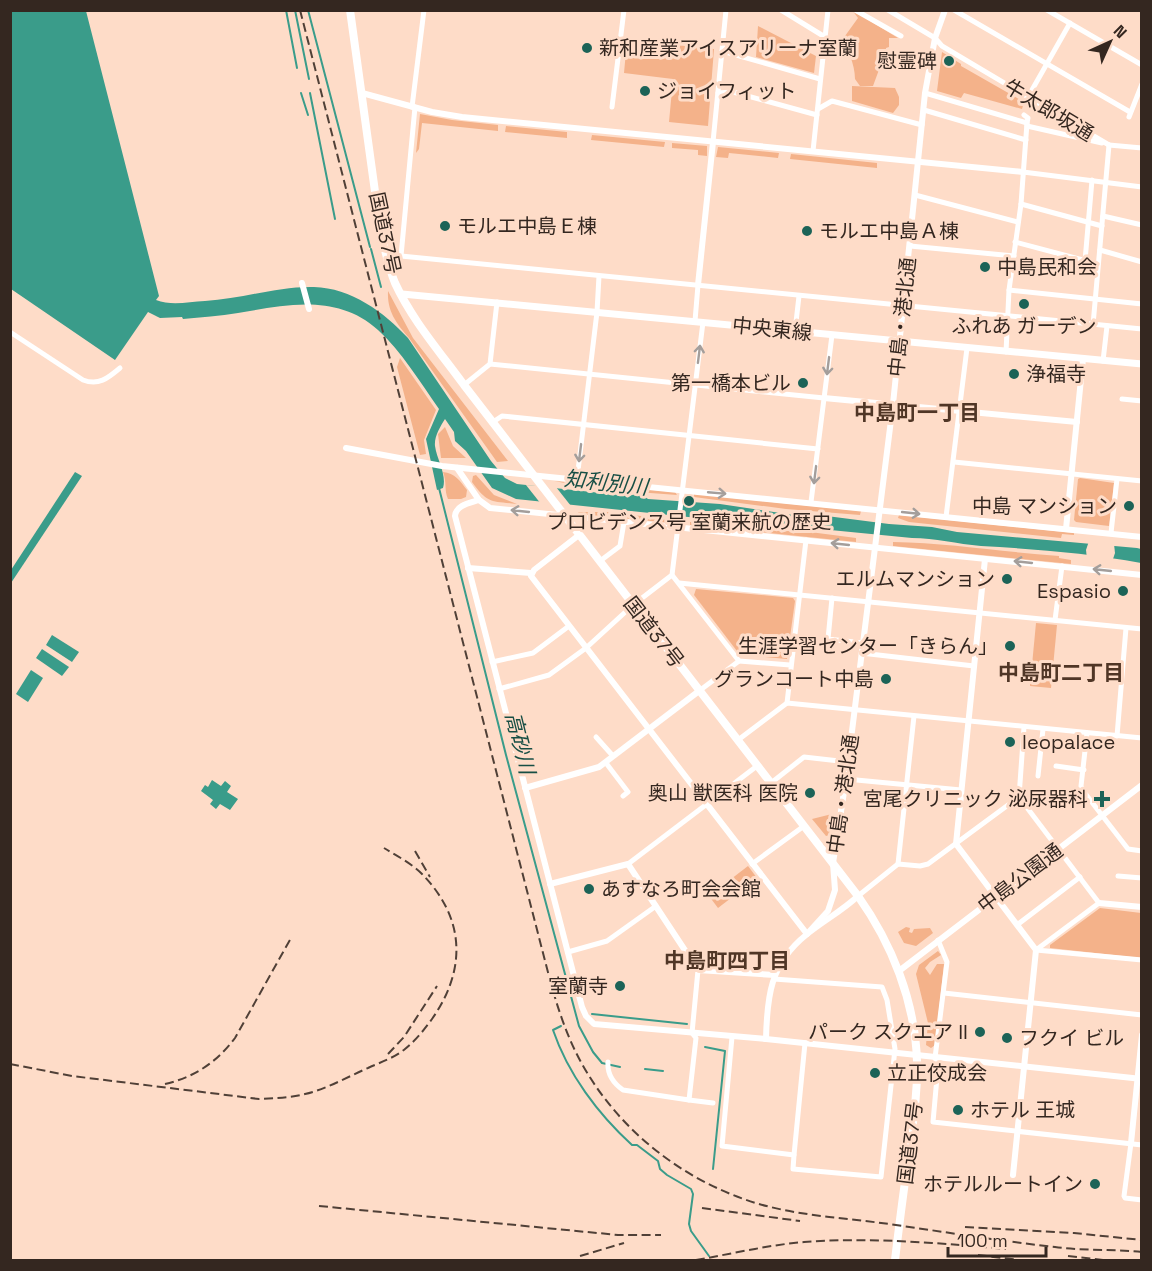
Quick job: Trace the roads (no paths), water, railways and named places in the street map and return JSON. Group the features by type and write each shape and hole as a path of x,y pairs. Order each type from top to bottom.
{"highway":[{"name":"国道37号","path":"350,10 381,236 390,268 402,294 424,331 464,385 858,896 880,929 899,971 916,1045 917,1066 916,1099 895,1260"}],"main road":[{"name":"中央東線","path":"402,294 1142,364"}],"street":[{"path":"424,10 401,256 1142,329"},
{"path":"612,107 624,10"},
{"path":"499,689 549,675 586,648 633,605 672,575 695,385 699,322 698,285 726,10"},
{"path":"781,10 825,37"},
{"path":"813,151 828,10"},
{"path":"855,10 902,36"},
{"name":"牛太郎坂通","path":"888,10 935,38 942,46 1108,145 1093,325"},
{"name":"中島・港北通","path":"807,934 828,911 835,890 833,863 846,779 892,404 925,93 935,38 945,10"},
{"path":"954,10 1048,63 1130,114 1142,84"},
{"path":"1047,10 1142,65"},
{"path":"1028,97 1070,24"},
{"path":"722,51 820,79"},
{"path":"718,93 734,92 817,112 832,101 922,125"},
{"path":"362,93 462,117 1023,172 1142,187"},
{"path":"925,93 1027,124 1108,145 1142,148"},
{"path":"924,110 1026,140"},
{"path":"1006,352 1009,290 1021,204 1028,118 1024,115"},
{"path":"1085,261 1092,180"},
{"path":"915,195 1018,222"},
{"path":"1021,204 1102,226"},
{"path":"1103,216 1142,225"},
{"path":"1015,242 1098,264"},
{"path":"909,246 1014,256"},
{"path":"1100,250 1142,262"},
{"path":"577,479 597,312 599,276"},
{"path":"302,283 309,309"},
{"path":"1009,290 1142,304"},
{"path":"795,331 799,296"},
{"path":"464,385 489,364 497,302"},
{"path":"1103,361 1107,326"},
{"path":"10,332 90,383 108,379 120,368"},
{"path":"811,502 832,335"},
{"path":"946,516 967,348"},
{"path":"1066,529 1083,359"},
{"path":"489,364 1077,422"},
{"path":"1122,399 1142,401"},
{"path":"493,422 502,416 818,448"},
{"path":"346,448 429,465 1142,537"},
{"path":"954,462 1142,482"},
{"path":"457,468 478,500 490,508 1142,574"},
{"path":"1111,533 1117,479"},
{"path":"478,500 459,507 456,511 468,568 582,1007 589,1021 594,1024 805,1043 1139,1079"},
{"path":"600,561 620,546 624,522"},
{"path":"468,568 531,573 579,534"},
{"path":"787,703 806,540"},
{"path":"985,559 956,844 1036,950 1014,1175"},
{"path":"1055,620 1062,566"},
{"path":"531,573 532,579 807,934"},
{"path":"672,575 739,661"},
{"path":"679,583 1142,629"},
{"path":"832,598 828,639 862,643"},
{"path":"492,662 533,652 569,626"},
{"path":"1117,736 1126,627"},
{"path":"861,653 974,666"},
{"path":"525,788 591,770 606,763 739,661 790,665"},
{"path":"738,740 787,703 1142,738"},
{"path":"898,864 914,716"},
{"path":"1024,727 1019,797 1099,903"},
{"path":"1038,776 1043,729"},
{"path":"1087,733 1081,786 1128,849 1142,851"},
{"path":"596,737 614,756"},
{"path":"771,783 804,757 848,762"},
{"path":"606,763 628,792 624,796"},
{"path":"550,884 628,864 757,766"},
{"path":"1056,766 1084,770"},
{"path":"846,779 961,790"},
{"name":"中島公園通","path":"899,971 1142,785"},
{"path":"765,1039 767,1003 774,977 785,957 807,934 824,924 898,864 924,866 1019,797"},
{"path":"752,864 804,826"},
{"path":"628,864 698,970 692,1033 696,1038 689,1100"},
{"path":"1118,876 1142,878"},
{"path":"1017,925 1080,877"},
{"path":"1036,950 1099,903 1142,907"},
{"path":"568,952 607,940 656,906"},
{"path":"938,940 947,962 935,1058 938,1066 933,1122 1142,1144"},
{"path":"1036,950 1142,960"},
{"path":"698,970 882,987 895,1048 881,1177 793,1169 805,1043"},
{"path":"944,993 1142,1015"},
{"path":"1142,1035 1139,1079 1124,1196 1142,1200"},
{"path":"732,1037 722,1146 794,1155"},
{"path":"608,1062 607,1070 616,1086 623,1090 713,1103"}],"water":[{"path":"11,11 86,11 159,296 156,300 186,303 219,300 287,288 314,287 341,292 366,303 408,338 491,461 505,478 517,484 629,496 639,494 648,499 720,504 794,515 811,514 932,527 957,532 1137,548 1141,549 1141,563 1061,552 769,524 761,526 741,520 717,520 516,499 492,488 466,451 455,441 454,432 445,419 435,443 444,478 443,488 437,490 426,439 439,409 403,358 378,330 362,318 328,306 292,305 183,319 182,317 160,318 148,312 115,360 11,289"},
{"path":"75,472 82,476 11,583 11,570"},
{"path":"52,635 79,652 72,662 46,645"},
{"path":"42,649 69,667 62,676 36,658"},
{"path":"31,670 43,678 28,702 16,694"},
{"path":"212,780 221,786 225,781 231,786 227,792 238,799 230,810 220,804 216,809 210,804 213,800 201,791 205,785 208,787"}],"waterway":[{"path":"286,10 297,68"},
{"path":"295,10 309,79"},
{"path":"308,10 370,247"},
{"path":"301,93 308,115"},
{"path":"310,93 335,219"},
{"path":"371,249 381,287"},
{"name":"高砂川","path":"439,488 506,755 579,1026 593,1052 602,1063 620,1067"},
{"path":"592,1014 687,1024"},
{"path":"561,1026 553,1030 559,1046 576,1078 596,1107 632,1145 637,1145 658,1161 660,1169 667,1175 691,1189 693,1194 689,1224 691,1231 709,1256"},
{"path":"705,1047 725,1051 713,1169"},
{"name":"高砂川","path":"645,1069 663,1071"}],"railway":[{"path":"300,10 551,984 572,1045 597,1089 635,1132 680,1168 705,1182 759,1204 807,1214 1034,1245 1142,1252"},
{"path":"10,1064 72,1076 259,1099 313,1092 396,1055 420,1035 443,1000 456,963 456,944 447,908 436,891 418,870 384,848"},
{"path":"415,851 430,877"},
{"path":"165,1084 196,1073 228,1047 291,938"},
{"path":"388,1054 404,1037 437,986"},
{"path":"319,1206 618,1235 661,1235"},
{"path":"702,1208 800,1221"},
{"path":"965,1227 1074,1233 1142,1240"},
{"path":"696,1260 777,1245 854,1240 905,1241 1006,1249"},
{"path":"580,1256 624,1243"},
{"path":"978,1255 1019,1260"},
{"path":"1068,1256 1103,1260"}],"place":[{"name":"新和産業アイスアリーナ室蘭","path":"587,48"},
{"name":"慰霊碑","path":"949,61"},
{"name":"ジョイフィット","path":"645,91"},
{"name":"モルエ中島Ｅ棟","path":"445,226"},
{"name":"モルエ中島Ａ棟","path":"807,231"},
{"name":"中島民和会","path":"985,267"},
{"name":"ふれあ ガーデン","path":"1024,304"},
{"name":"浄福寺","path":"1014,374"},
{"name":"第一橋本ビル","path":"803,383"},
{"name":"プロビデンス号 室蘭来航の歴史","path":"689,501"},
{"name":"中島 マンション","path":"1129,506"},
{"name":"エルムマンション","path":"1007,579"},
{"name":"Espasio","path":"1123,591"},
{"name":"生涯学習センター「きらん」","path":"1010,646"},
{"name":"グランコート中島","path":"886,679"},
{"name":"leopalace","path":"1010,742"},
{"name":"奥山 獣医科 医院","path":"810,793"},
{"name":"宮尾クリニック 泌尿器科","path":"1102,799"},
{"name":"あすなろ町会会館","path":"589,889"},
{"name":"室蘭寺","path":"620,986"},
{"name":"パーク スクエア II","path":"980,1032"},
{"name":"フクイ ビル","path":"1007,1038"},
{"name":"立正佼成会","path":"875,1073"},
{"name":"ホテル 王城","path":"958,1110"},
{"name":"ホテルルートイン","path":"1095,1184"}],"district":[{"name":"中島町一丁目","path":"917,413"},
{"name":"中島町二丁目","path":"1061,673"},
{"name":"中島町四丁目","path":"727,961"}],"water label":[{"name":"知利別川","path":"606,483"}]}
